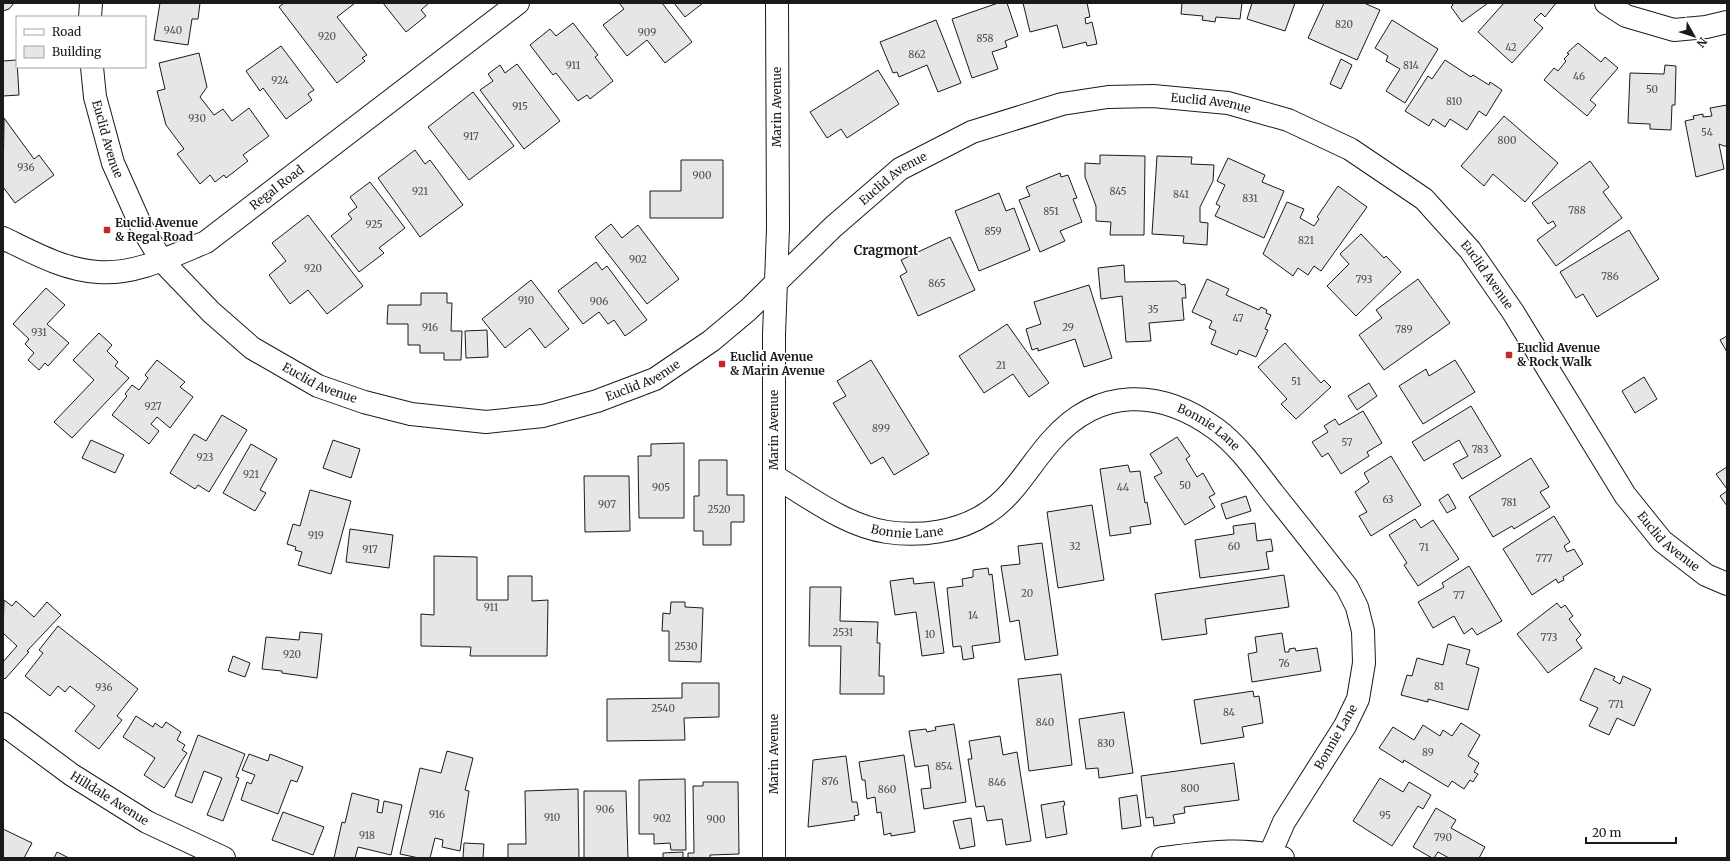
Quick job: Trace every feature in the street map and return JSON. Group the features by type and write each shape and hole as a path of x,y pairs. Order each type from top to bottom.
{"street":[{"path":"90,16 91,3"},
{"name":"Regal Road","path":"3,238 42,257 76,268 98,272 126,270 162,261 206,242 518,3"},
{"name":"Marin Avenue","path":"774,858 774,335 778,228 777,3"},
{"path":"1606,3 1626,16 1674,30 1706,27 1727,22"},
{"name":"Euclid Avenue","path":"92,68 95,98 113,163 142,228 162,261 210,312 252,348 318,386 364,402 411,414 486,422 543,416 597,401 655,379 711,341 748,310 833,227 900,169 972,132 1062,104 1108,97 1153,96 1228,103 1288,120 1350,148 1424,198 1470,250 1513,312 1625,495 1662,541 1706,576 1727,584"},
{"name":"Bonnie Lane","path":"774,476 857,524 885,532 915,535 955,528 987,513 1015,489 1051,441 1074,418 1112,400 1149,398 1182,409 1216,429 1244,456 1347,587 1357,607 1363,631 1364,663 1358,699 1345,726 1284,822 1277,856"},
{"name":"Hilldale Avenue","path":"3,724 72,775 147,822 224,858"},
{"path":"1163,858 1228,850 1277,856"}],"building":[{"path":"3,3 14,3 9,9 3,11"},
{"path":"160,3 200,3 198,19 192,19 188,45 154,40"},
{"path":"284,3 355,3 337,17 367,55 362,58 365,61 337,83 279,7"},
{"path":"383,3 429,3 421,10 426,16 406,32"},
{"path":"619,3 662,3 692,42 665,63 647,40 627,56 603,25 624,9"},
{"path":"674,3 703,3 685,17"},
{"path":"998,3 1007,3 1018,36 1005,41 1007,47 992,52 998,69 972,78 952,19"},
{"path":"1023,3 1087,3 1090,17 1085,18 1086,24 1092,22 1097,44 1087,46 1086,42 1063,48 1057,25 1030,32"},
{"path":"1182,3 1242,3 1240,19 1216,17 1215,22 1202,20 1203,16 1181,14"},
{"path":"1252,3 1295,3 1285,31 1247,19"},
{"path":"1324,3 1364,3 1380,10 1357,60 1308,38"},
{"path":"1452,3 1488,3 1462,22 1451,7 1453,5"},
{"path":"1504,3 1556,3 1545,17 1541,13 1534,20 1543,28 1512,63 1478,32"},
{"path":"936,20 961,83 938,92 927,65 899,77 897,72 893,73 880,42"},
{"path":"1392,20 1438,49 1405,103 1386,91 1400,69 1386,61 1388,56 1375,48"},
{"path":"573,23 598,55 595,57 613,81 590,99 587,95 578,101 556,73 553,75 530,45 550,29 556,36"},
{"path":"1578,43 1601,62 1605,57 1618,68 1590,100 1596,105 1587,116 1544,80 1554,68 1558,71 1566,61 1564,59 1569,54 1567,53"},
{"path":"281,46 314,90 308,94 312,100 286,119 263,88 260,91 246,71"},
{"path":"199,53 207,87 200,97 214,115 223,109 232,121 249,108 269,136 243,155 248,161 226,178 224,175 215,182 210,175 200,184 177,154 184,149 166,125 157,91 165,89 159,63"},
{"path":"1341,59 1352,65 1341,89 1330,84"},
{"path":"16,60 19,95 3,96 3,61"},
{"path":"1445,60 1471,77 1473,75 1489,85 1490,82 1502,90 1486,116 1479,111 1467,130 1450,119 1445,127 1433,119 1429,126 1405,111 1428,76 1432,79"},
{"path":"517,64 560,121 524,149 480,90 493,81 488,74 500,65 505,73"},
{"path":"1665,65 1676,66 1675,105 1672,105 1671,130 1650,129 1650,124 1628,123 1630,73 1664,74"},
{"path":"878,70 899,104 847,138 841,129 827,138 810,112"},
{"path":"473,92 514,146 469,180 428,127"},
{"path":"1727,105 1727,146 1719,144 1724,169 1696,177 1685,121 1694,119 1693,116 1703,114 1703,117 1712,116 1710,108"},
{"path":"1504,116 1558,163 1525,202 1493,174 1484,186 1461,166"},
{"path":"4,118 34,159 39,155 54,175 15,203 3,187"},
{"path":"415,150 425,164 430,160 463,205 420,237 378,178"},
{"path":"1100,155 1145,156 1144,235 1110,235 1111,222 1096,221 1096,206 1085,177 1085,163 1100,164"},
{"path":"1157,156 1192,157 1191,164 1214,165 1213,181 1200,207 1200,222 1208,223 1207,245 1183,243 1184,236 1152,234"},
{"path":"1228,158 1265,175 1262,182 1284,191 1264,238 1215,216 1220,206 1216,204 1225,185 1217,181"},
{"path":"681,160 723,160 723,218 650,218 650,191 681,191"},
{"path":"1590,161 1609,187 1603,192 1622,218 1556,266 1537,240 1556,226 1553,221 1548,224 1532,203"},
{"path":"1060,173 1061,177 1068,175 1077,198 1073,199 1082,222 1060,231 1065,241 1040,252 1019,200 1030,196 1026,187"},
{"path":"370,182 405,228 379,248 384,253 359,272 331,236 352,219 348,214 357,207 350,197"},
{"path":"1338,186 1367,207 1321,271 1314,266 1308,275 1298,268 1293,276 1263,254 1287,202 1304,209 1300,218 1314,226 1319,219 1317,217"},
{"path":"999,193 1006,211 1014,208 1030,250 979,271 955,211"},
{"path":"308,215 363,286 327,314 308,290 290,304 269,275 286,261 272,243"},
{"path":"611,224 622,238 638,225 679,279 647,304 595,237"},
{"path":"1629,230 1659,279 1597,317 1583,294 1576,298 1560,272"},
{"path":"1361,234 1384,258 1386,256 1401,272 1356,316 1327,286 1349,264 1340,254"},
{"path":"950,237 975,290 918,316 900,276 907,272 901,260"},
{"path":"596,262 602,270 607,266 647,320 625,336 614,320 608,324 599,312 583,324 558,291"},
{"path":"1124,265 1125,282 1177,281 1182,285 1185,284 1186,298 1182,298 1184,320 1149,323 1151,341 1126,342 1122,296 1101,299 1098,268"},
{"path":"1207,279 1229,289 1226,295 1259,310 1261,307 1267,310 1266,313 1271,315 1265,329 1268,330 1256,357 1239,350 1237,355 1211,344 1216,331 1209,328 1212,321 1192,312"},
{"path":"1418,279 1450,323 1384,370 1359,335 1382,318 1376,310"},
{"path":"531,280 569,329 545,348 530,328 505,348 482,319"},
{"path":"1089,285 1112,358 1084,367 1075,339 1038,351 1038,348 1032,350 1026,329 1041,324 1034,302"},
{"path":"46,288 65,305 47,324 69,343 48,366 45,363 39,370 28,360 34,353 25,344 29,339 13,324"},
{"path":"421,293 447,293 447,303 452,303 451,331 462,331 461,360 444,360 444,353 420,353 420,345 408,345 408,324 387,324 388,305 421,305"},
{"path":"1007,324 1049,383 1029,397 1013,374 984,393 959,356"},
{"path":"487,330 488,357 466,358 465,331"},
{"path":"99,333 112,345 107,351 118,362 115,366 129,378 72,438 54,422 94,380 73,360"},
{"path":"1727,336 1727,352 1720,340"},
{"path":"1285,343 1321,383 1324,380 1331,387 1296,419 1281,404 1287,399 1258,367"},
{"path":"157,360 185,382 180,387 193,397 170,428 157,417 151,424 159,431 149,444 112,415 127,396 125,394 132,385 139,390 148,378 145,375"},
{"path":"871,360 929,454 894,475 883,457 871,464 833,403 846,396 837,381"},
{"path":"1455,360 1475,392 1423,424 1399,386 1426,369 1429,376"},
{"path":"1644,377 1657,399 1635,413 1622,391"},
{"path":"1369,383 1377,396 1357,410 1348,396"},
{"path":"1471,406 1501,456 1462,479 1453,464 1468,456 1459,440 1424,461 1412,442"},
{"path":"1363,411 1382,443 1367,452 1369,456 1341,474 1328,453 1322,457 1312,442 1328,432 1324,426 1335,419 1339,425"},
{"path":"222,415 247,430 209,492 198,485 195,489 170,473 194,434 206,441"},
{"path":"1177,437 1190,456 1186,459 1197,477 1203,473 1215,494 1209,497 1215,507 1185,525 1154,477 1162,473 1150,454"},
{"path":"91,440 124,455 115,473 82,458"},
{"path":"333,440 360,449 351,478 323,468"},
{"path":"684,443 684,518 639,518 638,456 651,456 651,444"},
{"path":"251,444 277,459 260,490 266,493 255,511 223,493"},
{"path":"1391,456 1421,505 1371,536 1359,516 1367,512 1355,492 1369,482 1364,473"},
{"path":"1531,458 1549,487 1540,492 1550,507 1514,529 1512,526 1493,537 1469,497"},
{"path":"699,460 727,460 727,495 744,495 744,522 731,522 731,545 703,545 703,531 694,531 694,496 699,496"},
{"path":"1128,465 1130,472 1140,471 1145,503 1147,502 1151,524 1130,527 1131,533 1110,536 1100,469"},
{"path":"1727,467 1727,489 1716,474"},
{"path":"584,476 629,476 630,531 585,532"},
{"path":"310,490 351,501 331,574 298,565 302,552 295,550 296,547 287,544 293,524 300,526"},
{"path":"1727,491 1727,506 1720,496"},
{"path":"1448,494 1456,508 1447,513 1439,500"},
{"path":"1246,496 1251,511 1226,519 1221,504"},
{"path":"1092,505 1104,580 1058,588 1047,512"},
{"path":"1554,516 1570,542 1564,546 1567,552 1574,549 1583,564 1563,577 1564,580 1558,583 1556,579 1532,595 1503,549"},
{"path":"1415,519 1421,528 1433,520 1459,559 1418,586 1404,565 1407,563 1389,535"},
{"path":"1255,523 1257,541 1271,539 1273,551 1266,552 1269,569 1200,578 1195,540 1234,534 1233,526"},
{"path":"350,529 393,535 389,568 346,562"},
{"path":"1042,543 1058,655 1025,660 1019,620 1010,622 1001,566 1020,564 1018,546"},
{"path":"434,556 477,557 477,600 508,600 508,576 532,576 532,601 548,600 547,656 470,656 471,647 421,646 421,614 434,615"},
{"path":"1469,566 1502,621 1477,635 1472,628 1464,634 1454,616 1433,628 1418,602 1444,587 1442,583"},
{"path":"988,568 989,575 992,574 1000,642 972,646 974,658 963,660 961,646 953,647 947,588 963,586 962,579 973,577 973,570"},
{"path":"1284,575 1289,607 1205,619 1207,634 1162,640 1155,594"},
{"path":"913,578 914,584 934,582 944,653 922,656 916,612 895,615 890,581"},
{"path":"810,587 841,587 840,621 878,622 877,643 880,643 879,676 884,676 884,694 840,694 841,646 809,646"},
{"path":"4,600 12,606 16,601 34,617 47,602 61,615 27,651 29,652 5,679 3,677 3,662 17,646 3,633"},
{"path":"671,602 685,602 685,607 703,608 701,662 669,661 669,631 662,631 663,613 670,614"},
{"path":"1557,603 1561,608 1565,605 1573,616 1569,619 1581,635 1576,640 1582,648 1548,673 1517,634"},
{"path":"58,626 138,689 117,716 122,720 99,749 75,731 95,706 70,686 65,692 58,686 50,696 25,676 43,653 39,650"},
{"path":"300,632 322,634 317,678 282,673 282,671 262,669 266,637 299,640"},
{"path":"1282,633 1285,652 1289,652 1289,649 1295,648 1296,651 1317,648 1321,671 1252,682 1248,654 1257,652 1255,637"},
{"path":"1448,644 1470,650 1466,664 1479,668 1468,710 1428,699 1428,702 1401,695 1407,675 1412,676 1417,658 1443,665"},
{"path":"233,656 250,663 245,677 228,671"},
{"path":"1595,668 1615,677 1613,680 1620,684 1623,676 1651,689 1634,726 1617,718 1609,735 1589,726 1598,708 1580,700"},
{"path":"1061,674 1072,765 1029,771 1018,679"},
{"path":"682,683 719,683 719,717 684,718 685,740 607,741 607,699 682,698"},
{"path":"1253,691 1254,697 1259,696 1263,723 1242,727 1244,737 1201,744 1194,700"},
{"path":"1124,712 1133,773 1099,778 1098,768 1086,769 1079,719"},
{"path":"136,716 153,727 155,723 162,728 166,722 181,732 177,740 185,745 182,750 187,753 164,788 144,775 155,758 123,737"},
{"path":"1461,723 1480,735 1468,756 1479,763 1474,772 1478,774 1473,782 1470,780 1464,789 1452,781 1448,787 1404,760 1403,763 1379,748 1393,727 1414,740 1423,725 1440,736 1443,730 1452,736"},
{"path":"954,724 966,802 924,809 921,789 931,788 928,765 915,767 909,731 926,729 927,732 936,730 935,727"},
{"path":"198,735 245,754 236,777 239,778 223,821 207,815 222,778 204,771 192,803 175,796"},
{"path":"1000,736 1003,755 1017,752 1031,841 1006,845 1002,819 987,821 984,806 976,807 968,759 972,759 969,741"},
{"path":"447,751 473,758 465,790 469,791 460,851 442,847 443,840 435,838 430,858 419,858 400,854 420,768 441,773"},
{"path":"249,754 268,761 270,754 303,767 297,782 291,780 278,814 241,800 247,782 251,784 255,775 242,770"},
{"path":"904,755 915,832 891,836 891,833 884,835 881,812 877,813 875,797 867,799 865,780 862,780 859,762"},
{"path":"846,756 852,802 857,802 859,815 854,816 855,820 808,827 813,760"},
{"path":"1234,763 1239,800 1184,807 1185,813 1173,815 1175,823 1154,826 1153,817 1146,818 1141,776"},
{"path":"1380,778 1403,792 1409,782 1431,795 1423,809 1418,806 1392,846 1353,821"},
{"path":"685,779 686,850 671,850 670,843 654,844 654,834 639,834 639,780"},
{"path":"703,782 738,782 739,854 710,855 710,858 688,858 688,853 694,853 693,786 703,786"},
{"path":"578,789 579,858 508,858 508,844 526,844 525,791"},
{"path":"584,791 626,791 628,858 584,858"},
{"path":"352,793 379,800 377,812 382,813 384,801 402,805 391,855 358,847 355,858 334,858 342,822 345,823"},
{"path":"1137,795 1141,826 1122,829 1119,798"},
{"path":"1064,801 1065,805 1063,806 1067,834 1046,838 1041,805"},
{"path":"1436,808 1456,820 1451,828 1485,847 1479,858 1449,858 1438,852 1434,858 1432,858 1413,847"},
{"path":"283,812 324,827 313,855 272,840"},
{"path":"971,818 975,846 960,849 953,821"},
{"path":"3,829 32,843 24,858 3,858"},
{"path":"464,843 484,844 483,858 463,858"},
{"path":"57,852 69,858 54,858"},
{"path":"683,852 683,858 663,858 663,853"}],"place":[{"name":"Euclid Avenue & Regal Road","path":"107,230"},
{"name":"Euclid Avenue & Rock Walk","path":"1509,355"},
{"name":"Euclid Avenue & Marin Avenue","path":"722,364"}],"district":[{"name":"Cragmont","path":"886,250"}]}
